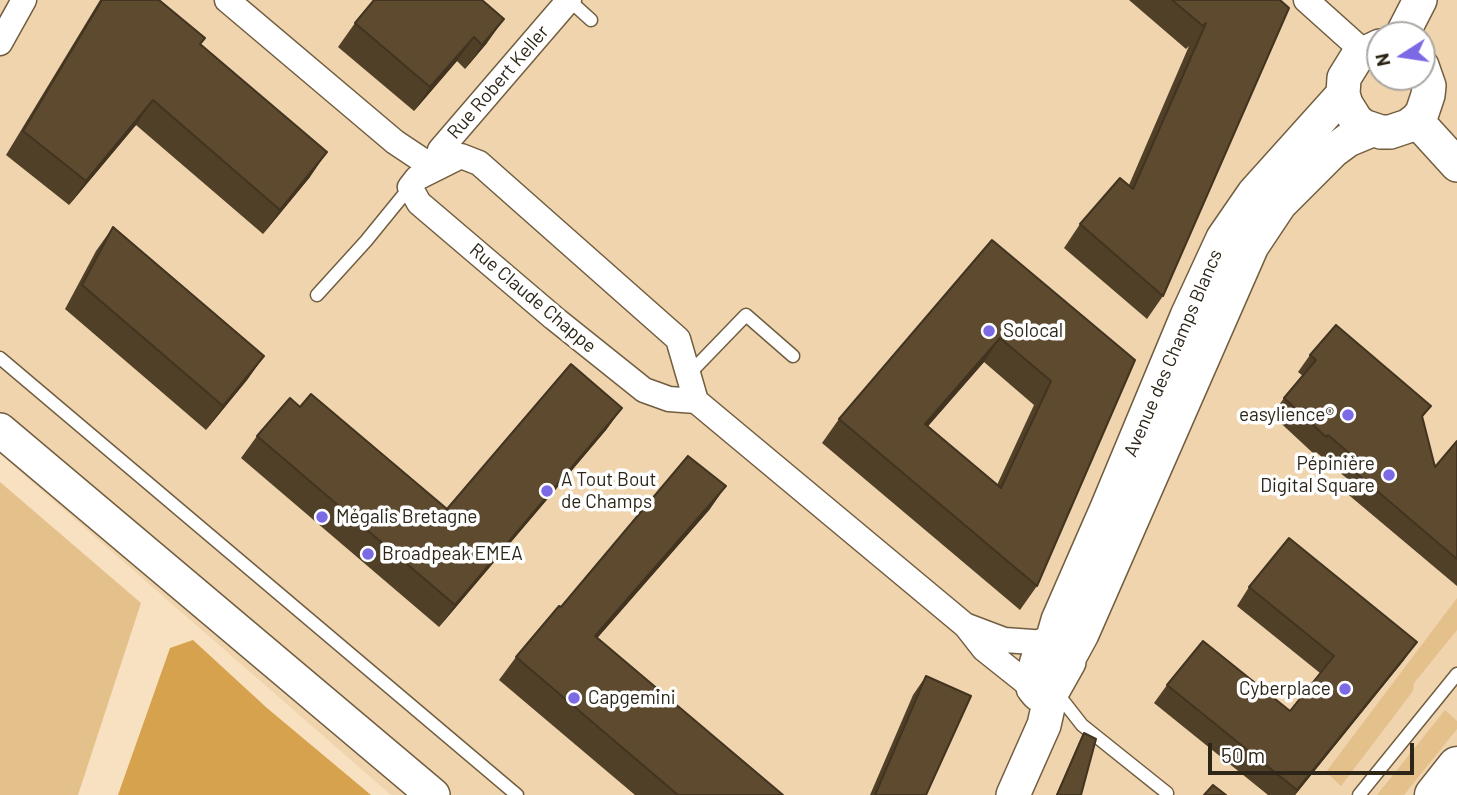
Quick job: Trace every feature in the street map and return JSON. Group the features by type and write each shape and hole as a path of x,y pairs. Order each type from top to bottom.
{"main road":[{"path":"1434,795 1457,766"}],"street":[{"path":"0,43 24,0"},
{"path":"227,0 395,142 434,169"},
{"name":"Rue Robert Keller","path":"434,169 440,150 569,0"},
{"path":"1306,0 1366,45"},
{"path":"1409,21 1420,0"},
{"path":"1366,52 1357,57 1347,70 1343,94 1356,120 1372,130 1390,132 1408,126 1416,120 1426,105 1428,91"},
{"name":"Avenue des Champs Blancs","path":"1056,647 1058,620 1187,316 1223,238 1254,193 1343,94"},
{"path":"1416,120 1457,165"},
{"name":"Avenue des Champs Blancs","path":"1056,647 1082,634 1252,246 1280,204 1333,151 1348,140 1372,130"},
{"path":"410,187 417,178 461,156 479,163 678,339 696,401 966,626 984,649 1046,690"},
{"name":"Rue Claude Chappe","path":"410,187 419,203 554,318 644,390 669,399 696,401"},
{"path":"0,430 433,795"},
{"path":"966,626 1004,640 1056,647 1046,690 1044,725 1013,795"}],"lane":[{"path":"569,0 592,20"},
{"path":"317,295 410,187"},
{"path":"689,374 746,315 793,356"},
{"path":"0,358 517,795"},
{"path":"1359,795 1457,674"},
{"path":"1046,690 1082,725 1167,793"}],"shaded area":[{"path":"0,0 1457,0 1457,795 391,795 0,454"},
{"path":"0,482 141,603 78,795 0,795"},
{"path":"1457,598 1457,630 1414,683 1413,691 1341,786 1326,772"},
{"path":"193,640 267,708 371,795 118,795 170,648"},
{"path":"1445,710 1457,721 1457,729 1404,795 1377,795"}],"building":[{"path":"102,0 159,0 205,38 200,44 327,152 280,210 153,100 86,181 23,131"},
{"path":"374,0 482,0 504,19 482,45 474,37 430,87 355,23"},
{"path":"1172,0 1280,0 1289,8 1163,296 1080,224 1120,178 1133,189 1206,23 1203,26"},
{"path":"113,227 264,356 223,406 82,285"},
{"path":"992,240 1135,360 1037,586 839,419","holes":["1000,338 1051,381 1001,488 925,424"]},
{"name":"Pépinière Digital Square","path":"1336,325 1431,406 1422,416 1435,467 1457,441 1457,559 1356,473 1363,465 1328,435 1326,437 1284,398 1316,360 1310,355"},
{"path":"571,364 622,408 455,605 257,436 290,398 300,407 311,394 447,509"},
{"path":"688,456 726,486 595,636 783,795 678,795 516,657"},
{"name":"Cyberplace","path":"1289,538 1417,642 1297,790 1167,685 1203,641 1290,711 1334,656 1249,587"},
{"path":"926,676 971,696 926,795 875,795"},
{"path":"1084,733 1096,739 1081,795 1057,795"},
{"path":"1213,785 1226,795 1204,795"}],"place":[{"name":"Solocal","path":"989,331"},
{"name":"easylience®","path":"1348,415"},
{"name":"Pépinière Digital Square","path":"1389,475"},
{"name":"A Tout Bout de Champs","path":"547,491"},
{"name":"Mégalis Bretagne","path":"322,517"},
{"name":"Broadpeak EMEA","path":"368,554"},
{"name":"Cyberplace","path":"1345,689"},
{"name":"Capgemini","path":"574,698"}]}
